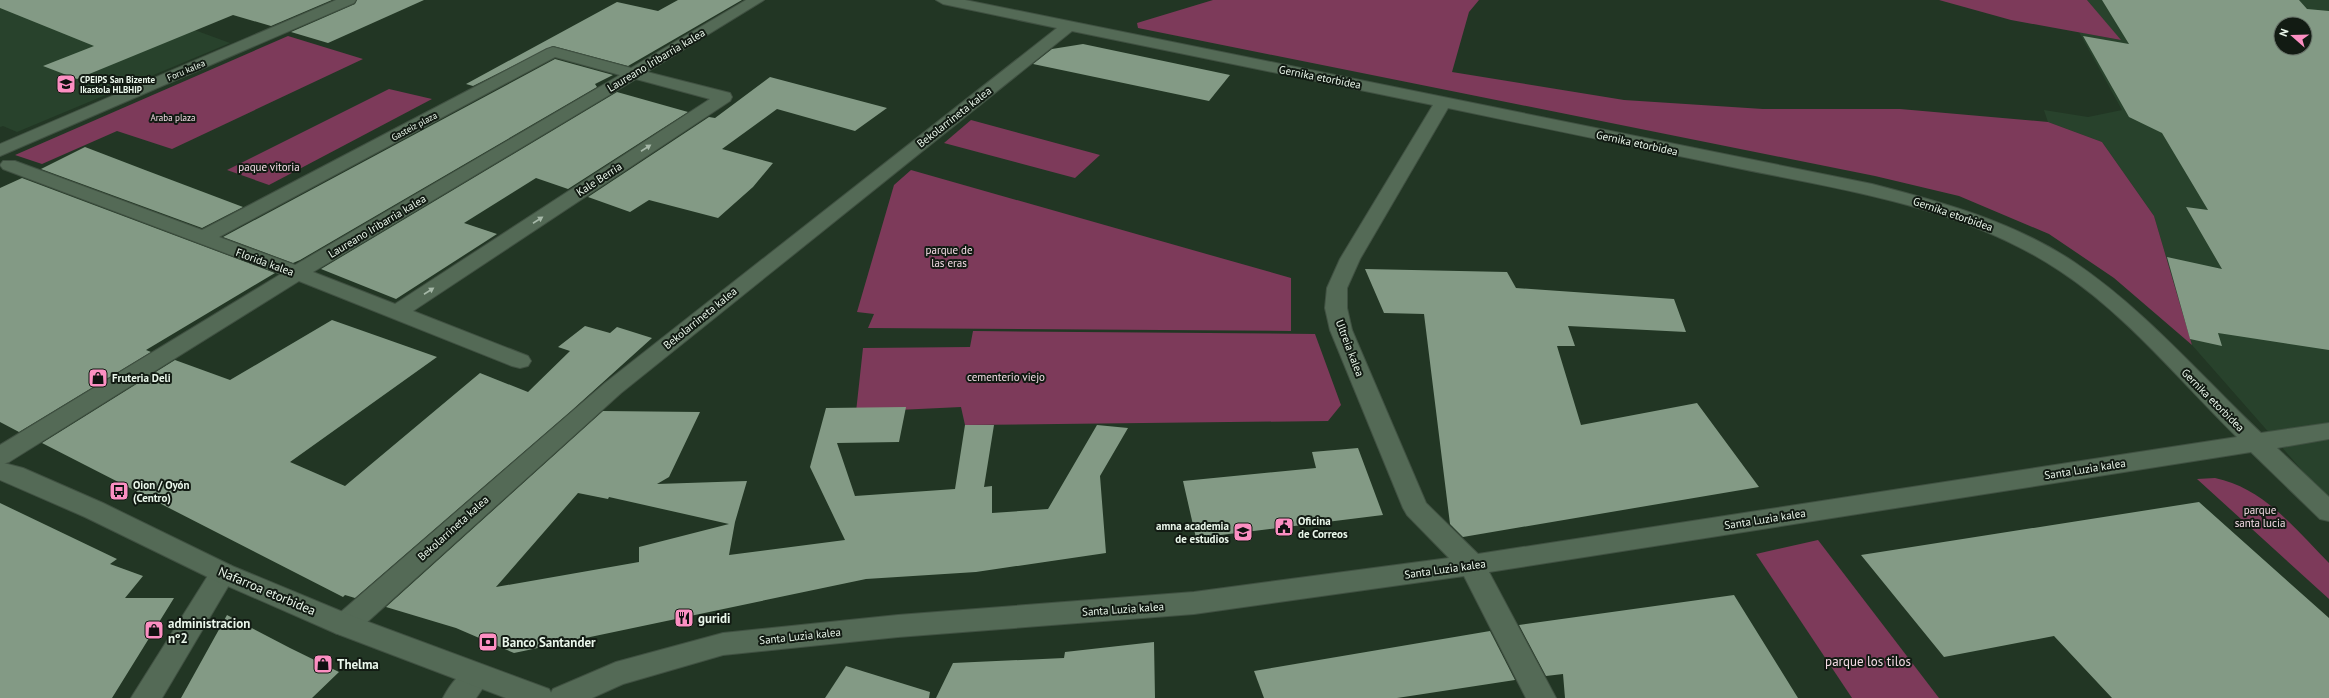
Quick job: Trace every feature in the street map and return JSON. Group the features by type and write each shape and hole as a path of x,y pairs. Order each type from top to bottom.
{"street":[{"name":"Foru kalea","path":"5,158 349,0"},
{"name":"Laureano Iribarria kalea","path":"0,456 297,273 757,0"},
{"name":"Gernika etorbidea","path":"943,0 1872,190 1925,203 1974,220 2019,239 2067,267 2121,310 2256,443 2329,512"},
{"name":"Bekolarrineta kalea","path":"344,625 613,388 1069,26"},
{"name":"Gasteiz plaza","path":"202,238 553,52 633,74"},
{"name":"Kale Berria","path":"396,313 724,97 633,74"},
{"name":"Ultreia kalea","path":"1443,102 1350,259 1337,288 1336,308 1341,330 1416,508 1472,565 1541,698"},
{"name":"Florida kalea","path":"5,158 202,238 297,273 520,361"},
{"name":"Santa Luzia kalea","path":"563,698 616,674 723,644 898,626 1194,603 1472,565 2329,431"},
{"name":"Nafarroa etorbidea","path":"0,471 14,474 87,507 223,573 344,625 539,698"},
{"path":"146,698 223,573"},
{"path":"458,698 477,676"}],"shaded area":[{"name":"CPEIPS San Bizente Ikastola HLBHIP","path":"0,0 213,3 170,21 230,43 17,132 3,126 0,127"},
{"path":"2087,0 2329,0 2329,501 2192,345 2154,216 2102,142 2048,122 2044,110 2088,117 2122,110 2079,32 2120,40"}],"green space":[{"path":"1213,0 1479,0 1469,12 1452,72 1624,100 1763,109 1900,109 2048,122 2102,142 2154,216 2192,345 2114,278 2049,234 1959,196 1875,176 1138,28 1137,23"},
{"path":"1939,0 2087,0 2121,40 2011,20"},
{"name":"Araba plaza","path":"288,36 363,59 172,149 117,131 42,164 15,155"},
{"name":"paque vitoria","path":"389,89 432,99 269,185 227,170"},
{"path":"971,120 1100,155 1075,178 944,143"},
{"name":"parque de las eras","path":"911,170 1291,278 1291,331 868,328 874,314 857,312 894,185"},
{"name":"cementerio viejo","path":"973,331 1315,334 1341,405 1328,421 965,425 961,407 856,412 863,348 970,347"},
{"name":"parque santa lucia","path":"2215,478 2233,483 2264,500 2291,524 2329,563 2329,599 2197,479"},
{"name":"parque los tilos","path":"1818,540 1939,698 1852,698 1756,554"}],"building":[{"path":"0,0 332,0 271,26 233,15 77,79 43,66 94,46 0,8"},
{"path":"357,0 424,0 328,43 291,32 355,4"},
{"path":"678,0 742,0 628,66 553,46 473,86 466,84 617,2 658,11"},
{"path":"2102,0 2299,0 2307,9 2329,11 2329,350 2218,333 2222,346 2190,339 2167,257 2222,269 2186,207 2208,210 2162,133 2129,117 2083,36 2129,44"},
{"path":"1083,44 1230,75 1209,101 1033,64 1052,49"},
{"path":"555,59 613,75 595,84 597,87 293,263 223,237"},
{"path":"770,77 887,108 855,131 777,109 722,149 773,163 753,187 718,218 649,200 630,212 588,197 709,117 715,118"},
{"path":"617,92 688,112 568,189 536,178 464,223 497,234 396,299 321,269"},
{"path":"85,147 243,207 202,228 41,169"},
{"path":"22,178 275,273 146,350 151,352 19,432 0,422 0,188"},
{"path":"1365,269 1507,272 1516,288 1674,299 1686,332 1568,326 1575,346 1557,346 1581,425 1697,403 1759,487 1463,537 1450,524 1424,314 1384,313"},
{"path":"332,320 437,357 290,462 345,486 480,373 528,392 570,351 558,347 585,326 610,333 617,327 652,338 571,411 355,598 345,595 343,597 42,443 175,360 230,380"},
{"path":"906,407 899,442 837,443 855,496 955,489 965,425 994,425 984,487 992,486 992,513 1048,509 1097,425 1128,428 1100,476 1106,553 976,572 866,579 514,653 456,628 386,607 603,411 700,412 669,477 657,484 747,481 735,522 729,555 845,540 810,467 826,408","holes":["578,493 608,499 609,497 729,524 639,547 639,562 496,587"]},
{"path":"1358,448 1383,515 1196,538 1183,481 1316,468 1312,452"},
{"path":"2199,502 2329,618 2329,698 2112,698 2054,636 1944,657 1861,555"},
{"path":"0,503 117,559 110,564 143,576 125,598 174,598 112,698 0,698"},
{"path":"1734,595 1798,698 1565,698 1563,674 1546,676 1519,625"},
{"path":"227,615 339,672 312,698 181,698"},
{"path":"1490,631 1515,680 1397,698 1264,698 1254,671"},
{"path":"1154,642 1155,698 936,698 953,663 1064,658 1065,652"},
{"path":"846,666 930,692 929,698 825,698"}],"place":[{"name":"CPEIPS San Bizente Ikastola HLBHIP","path":"66,84"},
{"name":"Fruteria Deli","path":"98,378"},
{"name":"Oion / Oyón (Centro)","path":"119,491"},
{"name":"Oficina de Correos","path":"1284,527"},
{"name":"amna academia de estudios","path":"1243,532"},
{"name":"guridi","path":"684,618"},
{"name":"administracion nº2","path":"154,630"},
{"name":"Banco Santander","path":"488,642"},
{"name":"Thelma","path":"323,664"}]}
